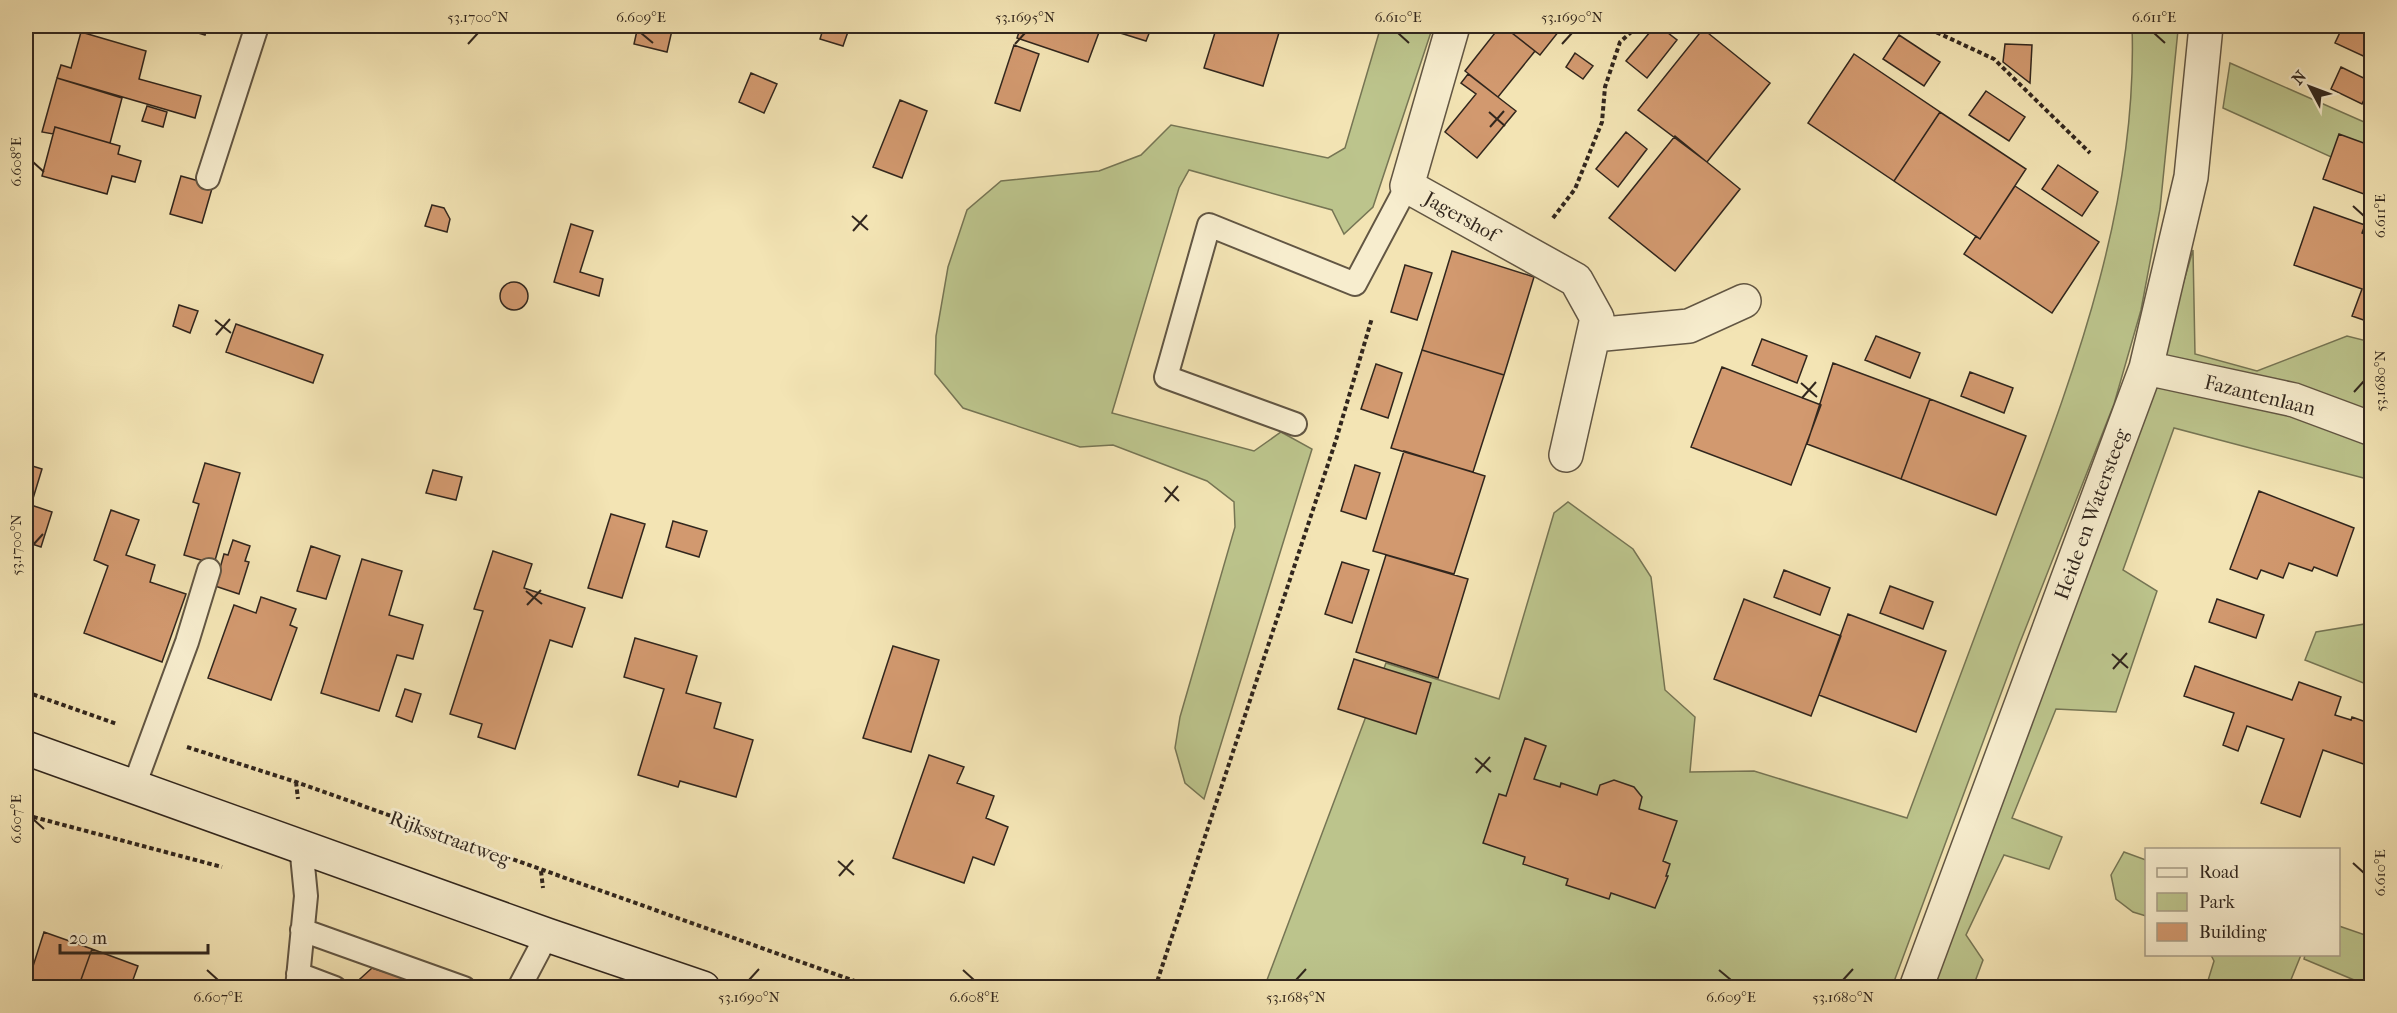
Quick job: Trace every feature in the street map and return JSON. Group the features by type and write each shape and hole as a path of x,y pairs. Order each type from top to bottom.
{"street":[{"name":"Jagershof","path":"1453,26 1407,186 1576,280 1598,318 1566,455"},
{"name":"Heide en Watersteeg","path":"1916,987 2146,368 2191,177 2206,26"},
{"path":"1594,335 1689,326 1744,301"},
{"name":"Fazantenlaan","path":"2146,368 2294,400 2372,429"},
{"path":"26,748 547,935 703,987"}],"lane":[{"path":"207,178 256,26"},
{"path":"1295,424 1166,377 1209,225 1355,284 1407,186"},
{"path":"134,786 209,570"},
{"path":"301,845 306,896 297,981 335,987"},
{"path":"302,930 464,987"},
{"path":"519,987 547,935"}],"path":[{"path":"1527,252 1575,189 1602,122 1605,87 1620,42 1638,26"},
{"path":"1923,26 1995,59 2090,153"},
{"path":"1155,987 1336,440 1383,281 1363,267"},
{"name":"Rijksstraatweg","path":"26,692 296,782 874,987"}],"green space":[{"path":"1381,26 1433,26 1373,207 1344,234 1332,210 1189,170 1179,188 1112,413 1254,451 1281,432 1312,449 1204,799 1185,783 1175,748 1180,717 1235,527 1234,502 1207,481 1113,445 1080,447 963,408 935,374 936,336 948,267 967,210 1001,181 1099,171 1141,155 1171,125 1328,158 1345,148"},
{"path":"2132,26 2177,26 2178,30 2160,209 2141,310 2114,404 2019,645 1892,987 1264,988 1386,663 1499,699 1554,513 1568,502 1633,549 1651,577 1665,690 1695,717 1690,772 1754,771 1907,818 2062,401 2100,279 2125,154 2131,90"},
{"path":"2230,63 2371,125 2371,175 2223,108"},
{"path":"2193,250 2195,354 2257,371 2347,336 2371,342 2371,480 2174,428 2123,570 2157,591 2116,712 2056,709 2012,818 2062,837 2049,869 2004,855 1966,935 1983,960 1973,987 1923,988 2150,396"},
{"path":"2371,623 2371,686 2305,660 2316,632"},
{"path":"2124,852 2145,860 2145,916 2133,912 2116,899 2111,875"},
{"path":"2340,926 2371,937 2371,987 2304,959 2305,956 2340,956"},
{"path":"2212,956 2301,956 2288,987 2206,987 2214,961"}],"building":[{"path":"175,26 208,26 205,35"},
{"path":"638,26 673,26 667,52 634,44"},
{"path":"824,26 850,26 843,46 820,39"},
{"path":"1021,26 1152,26 1146,41 1101,27 1088,62 1017,38"},
{"path":"1217,26 1281,26 1263,86 1204,68"},
{"path":"1486,26 1503,26 1535,51 1498,97 1465,71 1495,33"},
{"path":"1503,26 1563,26 1540,55"},
{"path":"1655,26 1659,26 1677,40 1647,78 1626,61"},
{"path":"2343,26 2372,26 2372,60 2335,43"},
{"path":"1703,29 1770,83 1707,162 1638,110"},
{"path":"81,32 146,51 139,79 201,96 195,118 57,78 61,65 71,68"},
{"path":"1899,35 1940,62 1924,86 1883,59"},
{"path":"2005,44 2032,45 2030,83 2003,62"},
{"path":"1014,45 1039,54 1020,111 995,103"},
{"path":"1575,53 1593,66 1583,79 1566,67"},
{"path":"1854,54 1940,112 1894,181 1808,123"},
{"path":"2341,67 2372,82 2362,104 2331,89"},
{"path":"751,73 777,84 764,113 739,102"},
{"path":"1468,74 1516,111 1477,158 1445,132 1476,94 1461,83"},
{"path":"57,78 122,98 110,143 55,127 53,134 42,132"},
{"path":"1986,91 2025,117 2009,141 1969,115"},
{"path":"900,100 927,111 902,178 873,167"},
{"path":"147,106 167,112 163,127 142,121"},
{"path":"1940,112 2026,169 1980,239 1894,181"},
{"path":"55,127 120,146 118,154 141,161 135,182 112,176 107,194 42,176"},
{"path":"1626,132 1647,149 1618,187 1596,169"},
{"path":"2339,134 2372,146 2372,197 2323,179"},
{"path":"1675,136 1740,189 1675,271 1609,218"},
{"path":"2058,165 2098,192 2082,216 2042,189"},
{"path":"181,176 213,185 202,223 170,214"},
{"path":"2015,186 2099,242 2052,313 1964,254 1976,236 1980,239"},
{"path":"432,205 444,208 450,219 447,232 425,226"},
{"path":"2314,207 2365,225 2362,233 2372,236 2372,323 2352,316 2362,289 2294,265"},
{"path":"571,224 593,231 580,272 603,279 599,296 554,282"},
{"path":"1452,251 1534,277 1504,375 1422,350"},
{"path":"1405,265 1432,273 1417,320 1391,312"},
{"path":"514,282 524,286 528,296 524,306 514,310 504,306 500,296 504,286"},
{"path":"179,305 198,311 190,333 173,326"},
{"path":"236,324 323,355 313,383 226,352"},
{"path":"1876,336 1920,353 1910,378 1865,360"},
{"path":"1762,339 1807,356 1797,383 1752,365"},
{"path":"1422,350 1504,375 1473,472 1391,448"},
{"path":"1833,363 1930,399 1901,479 1807,444"},
{"path":"1376,364 1402,373 1388,418 1361,409"},
{"path":"1722,367 1821,405 1791,485 1691,447"},
{"path":"1970,372 2013,388 2004,413 1961,396"},
{"path":"1930,399 2026,436 1996,515 1901,479"},
{"path":"1404,451 1485,476 1454,574 1373,551"},
{"path":"205,463 240,473 214,564 184,555 199,504 193,502"},
{"path":"26,464 42,469 31,505 52,512 41,547 26,542"},
{"path":"1355,465 1380,473 1366,519 1341,511"},
{"path":"433,470 462,477 456,500 426,493"},
{"path":"2259,491 2354,528 2337,576 2314,567 2312,571 2289,563 2283,578 2261,570 2257,579 2230,569"},
{"path":"111,510 139,520 126,555 155,565 150,582 186,594 162,662 84,633 108,566 94,560"},
{"path":"611,514 645,524 622,598 588,588"},
{"path":"673,521 707,531 699,557 666,547"},
{"path":"233,540 250,546 245,561 249,562 239,594 215,586 224,554 228,555"},
{"path":"311,546 340,556 326,599 297,591"},
{"path":"493,551 532,564 524,588 585,608 572,647 550,640 515,749 478,737 482,724 450,714 483,611 474,609"},
{"path":"1386,555 1468,579 1438,678 1356,652"},
{"path":"362,559 402,571 389,615 423,625 413,659 397,655 379,711 321,693"},
{"path":"1342,562 1369,570 1352,623 1325,614"},
{"path":"1784,570 1830,588 1820,615 1774,597"},
{"path":"1890,586 1933,602 1923,629 1880,613"},
{"path":"261,597 296,609 290,625 297,628 271,700 208,678 234,605 256,613"},
{"path":"1744,599 1841,636 1811,716 1714,679"},
{"path":"2217,599 2264,615 2256,638 2209,622"},
{"path":"1848,614 1946,651 1916,732 1819,695"},
{"path":"635,638 697,656 686,693 721,703 714,728 753,740 736,797 680,781 678,787 638,775 664,689 624,677"},
{"path":"893,646 939,660 911,752 863,738"},
{"path":"1354,659 1431,683 1416,734 1338,709"},
{"path":"2195,666 2292,700 2299,682 2341,697 2335,715 2351,720 2352,717 2372,727 2372,767 2323,750 2300,817 2261,803 2284,739 2247,726 2238,751 2223,745 2234,713 2184,696"},
{"path":"405,689 421,694 412,722 396,716"},
{"path":"1525,738 1546,746 1534,779 1560,787 1561,783 1597,795 1600,785 1614,780 1634,787 1642,797 1639,809 1677,821 1663,861 1670,864 1666,876 1668,876 1655,908 1611,893 1609,899 1566,885 1568,879 1523,864 1525,857 1483,843 1499,794 1506,796"},
{"path":"929,755 964,767 957,783 994,796 986,818 1008,827 994,865 973,857 964,883 893,858"},
{"path":"44,932 92,949 78,988 26,988"},
{"path":"92,949 138,966 130,988 78,988"},
{"path":"372,968 435,988 350,988"}]}
